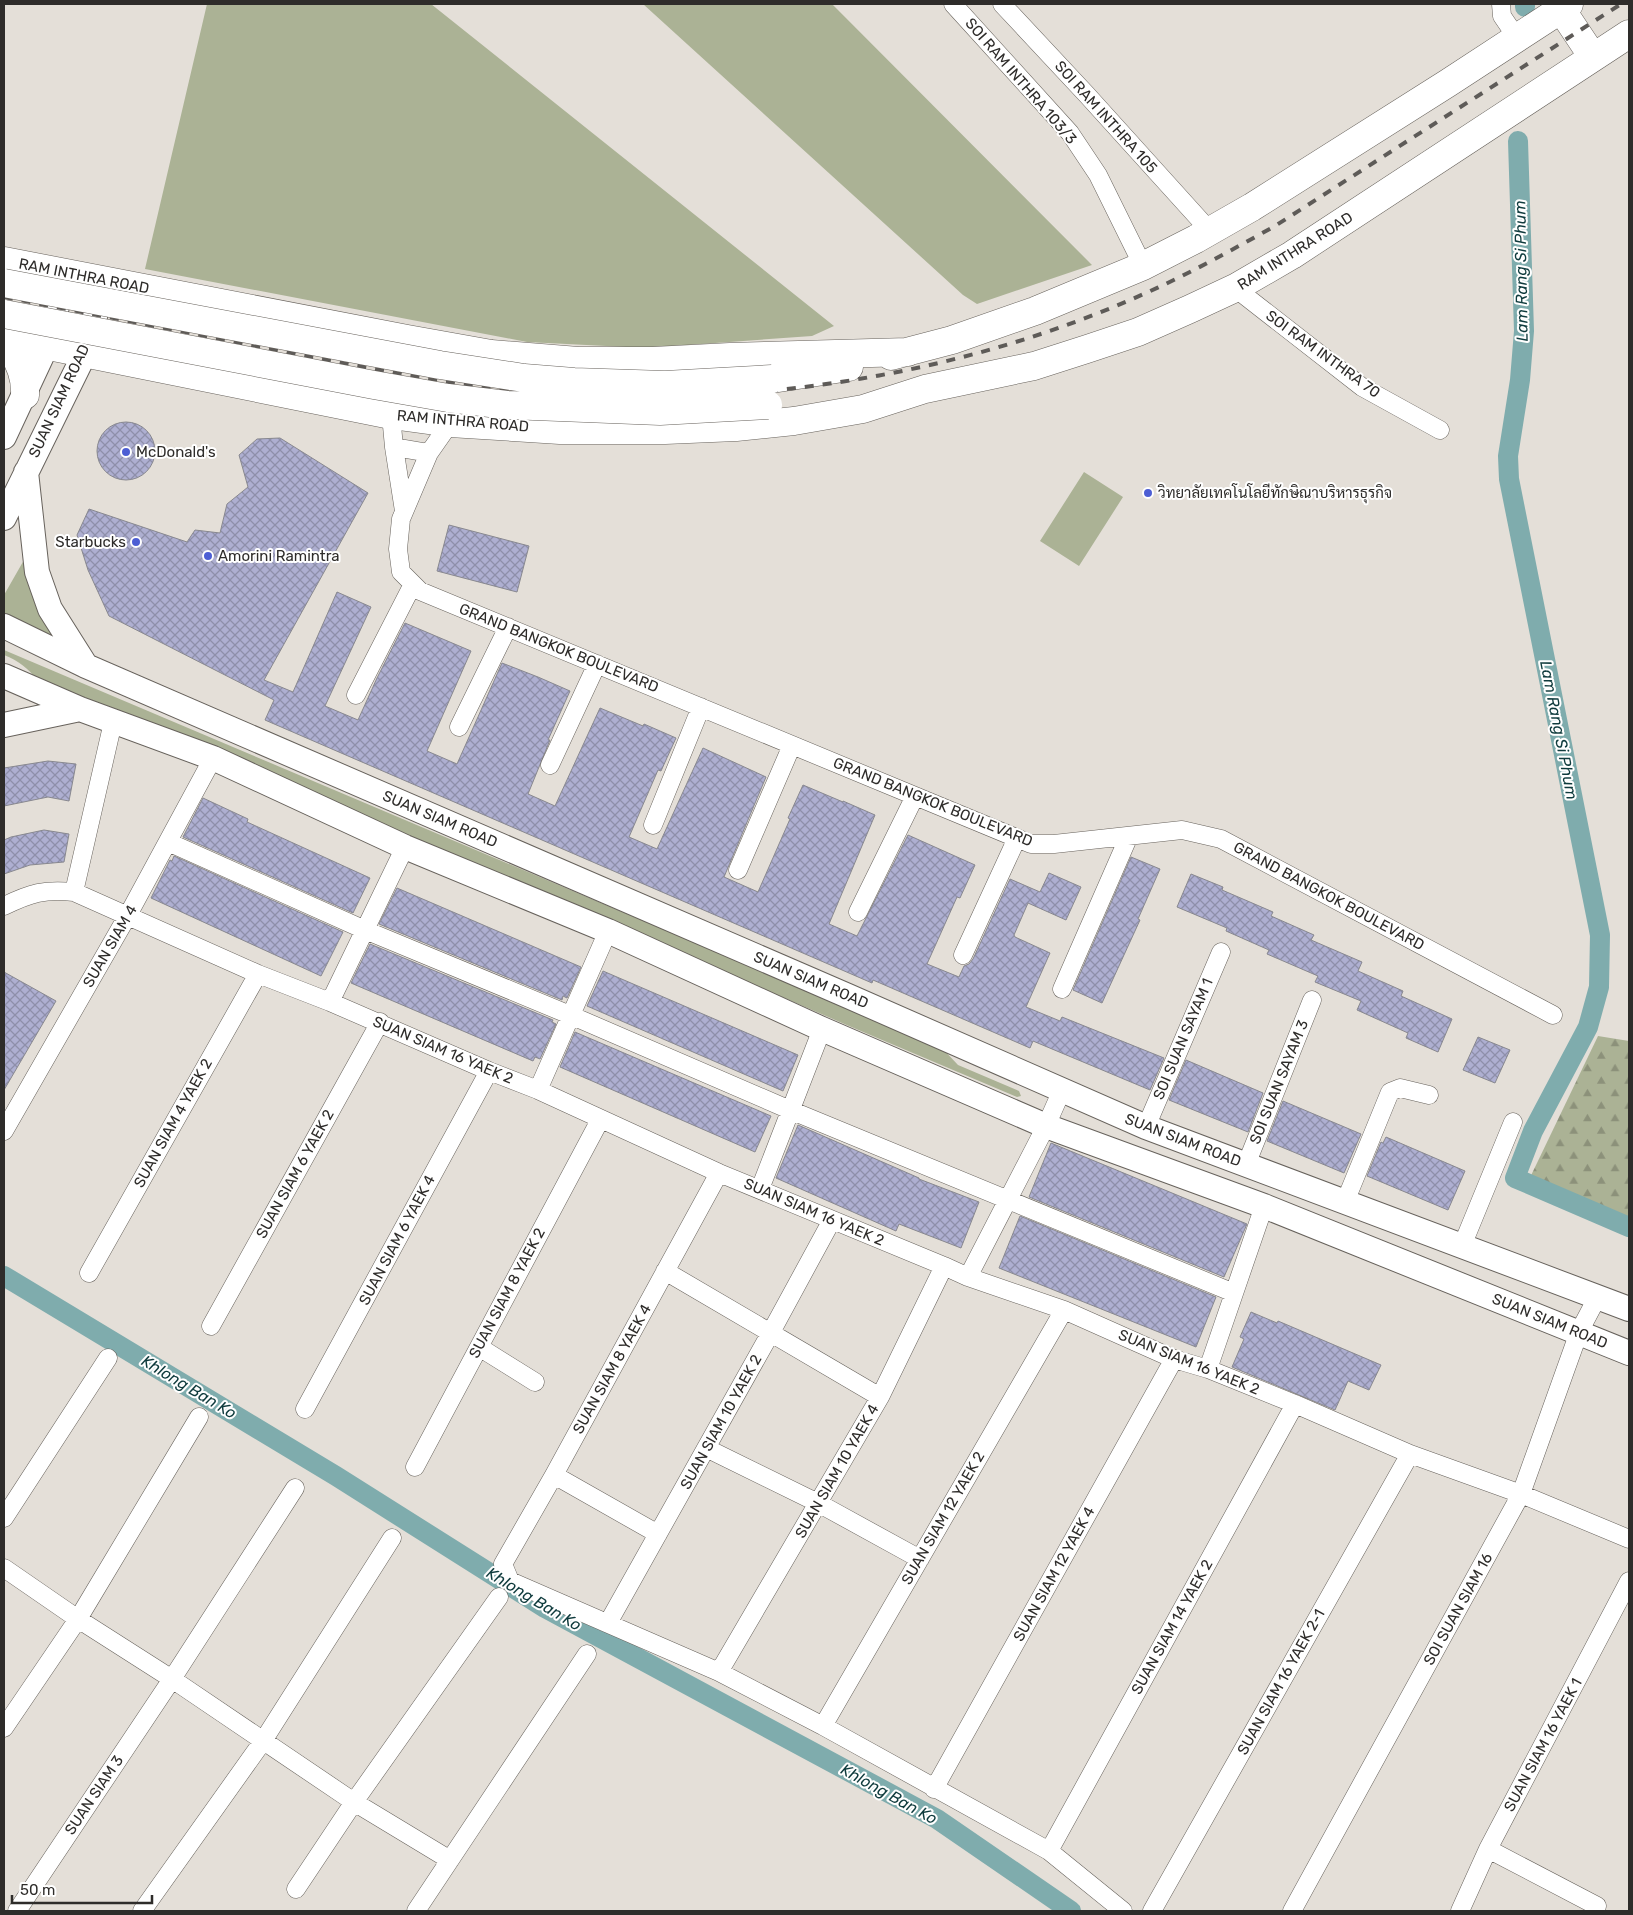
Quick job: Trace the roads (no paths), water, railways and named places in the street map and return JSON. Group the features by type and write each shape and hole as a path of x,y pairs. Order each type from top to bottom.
{"highway":[{"name":"RAM INTHRA ROAD","path":"4,314 374,385 448,398 499,404 573,409 660,411 770,392 952,340 1035,311 1143,266 1260,202 1565,6"},
{"path":"1565,6 1593,57"},
{"name":"RAM INTHRA ROAD","path":"4,337 391,415 450,423 560,430 665,430 794,422 863,409 925,389 1034,366 1138,332 1235,288 1292,255 1629,34"},
{"name":"RAM INTHRA ROAD","path":"4,261 407,340 482,352 578,361 653,362 730,357 908,352"},
{"name":"RAM INTHRA ROAD","path":"4,282 440,365 524,378 574,382 713,383 770,392 925,389"},
{"path":"190,376 169,363 157,352 152,337 156,321 162,312 210,301"},
{"path":"4,341 18,362 26,380 25,395"}],"street":[{"name":"SOI RAM INTHRA 103/3","path":"953,4 1070,133 1098,175 1143,266"},
{"name":"SOI RAM INTHRA 105","path":"1002,4 1088,95 1210,231"},
{"path":"1501,4 1502,16 1516,38"},
{"path":"4,437 47,345 66,273"},
{"name":"SUAN SIAM ROAD","path":"4,518 85,353 105,280"},
{"name":"SOI RAM INTHRA 70","path":"1235,288 1362,387 1440,430"},
{"name":"GRAND BANGKOK BOULEVARD","path":"391,415 404,511"},
{"name":"GRAND BANGKOK BOULEVARD","path":"450,423 429,453 418,484 401,519 398,549 401,572 420,591 1031,844 1054,844 1182,830 1221,839 1553,1015"},
{"path":"394,447 429,453"},
{"path":"26,472 37,572 50,609 86,666"},
{"path":"356,695 413,584"},
{"name":"SUAN SIAM ROAD","path":"4,626 86,666 1146,1126 1629,1309"},
{"path":"459,727 508,627"},
{"path":"550,765 597,664"},
{"name":"SUAN SIAM ROAD","path":"4,676 113,722 213,758 405,848 608,931 822,1028 1046,1126 1264,1206 1629,1353"},
{"path":"653,825 701,707"},
{"path":"4,725 80,709"},
{"path":"74,892 113,722"},
{"path":"738,870 792,745"},
{"name":"SUAN SIAM 4","path":"4,1131 128,915 213,758"},
{"path":"858,912 915,796"},
{"path":"1062,989 1129,836"},
{"path":"963,955 1017,838"},
{"path":"168,842 366,930 790,1110 1234,1293"},
{"path":"330,1002 405,848"},
{"name":"SUAN SIAM 16 YAEK 2","path":"4,906 26,895 52,890 74,892 258,974 380,1022 489,1071 538,1090 719,1173 968,1277 1064,1310 1174,1359 1208,1369 1410,1454 1521,1494 1629,1539"},
{"path":"538,1090 608,931"},
{"name":"SOI SUAN SAYAM 1","path":"1146,1126 1221,952"},
{"name":"SUAN SIAM 4 YAEK 2","path":"89,1273 258,974"},
{"name":"SOI SUAN SAYAM 3","path":"1246,1165 1312,1000"},
{"name":"SUAN SIAM 6 YAEK 2","path":"211,1326 380,1022"},
{"path":"760,1189 822,1028"},
{"name":"SUAN SIAM 6 YAEK 4","path":"305,1409 489,1071"},
{"path":"1345,1202 1390,1092 1400,1088 1430,1095"},
{"path":"968,1277 1006,1200 1046,1126 1062,1090"},
{"name":"SUAN SIAM 8 YAEK 2","path":"415,1467 600,1120"},
{"path":"1462,1246 1514,1122"},
{"name":"SUAN SIAM 8 YAEK 4","path":"608,1624 510,1581 503,1564 554,1475 719,1173"},
{"path":"1208,1369 1264,1206"},
{"name":"SUAN SIAM 10 YAEK 2","path":"608,1624 832,1220"},
{"name":"SUAN SIAM 10 YAEK 4","path":"720,1672 880,1397 944,1266"},
{"path":"665,1271 880,1397"},
{"name":"SOI SUAN SIAM 16","path":"1292,1911 1521,1494 1578,1332 1598,1296"},
{"name":"SUAN SIAM 12 YAEK 2","path":"823,1726 1064,1310"},
{"path":"479,1347 535,1382"},
{"path":"4,1518 108,1358"},
{"name":"SUAN SIAM 12 YAEK 4","path":"934,1789 1174,1359"},
{"name":"SUAN SIAM 14 YAEK 2","path":"1049,1851 1295,1404"},
{"path":"4,1728 78,1618 200,1417"},
{"path":"706,1448 818,1504 920,1559"},
{"name":"SUAN SIAM 16 YAEK 2-1","path":"1152,1911 1410,1454"},
{"path":"554,1475 658,1534"},
{"name":"SUAN SIAM 3","path":"16,1911 172,1679 295,1488"},
{"path":"142,1911 264,1741 392,1538"},
{"path":"4,1568 354,1802 450,1860"},
{"name":"SUAN SIAM 16 YAEK 1","path":"1460,1911 1488,1849 1629,1581"},
{"path":"296,1889 354,1802 499,1597"},
{"path":"608,1624 720,1672 823,1726 1049,1851 1124,1911"},
{"path":"416,1911 587,1654"},
{"path":"1488,1849 1597,1906"}],"waterway":[{"name":"Lam Rang Si Phum","path":"1518,141 1524,331 1520,380 1508,456 1509,479 1600,935 1599,987 1588,1027 1533,1131 1515,1178 1629,1227"},
{"name":"Khlong Ban Ko","path":"4,1276 336,1476 545,1608 937,1819 1071,1911"}],"railway":[{"path":"4,297 391,372 451,382 542,393 620,397 699,396 778,390 857,379 935,364 1011,343 1086,318 1174,280 1275,226 1621,4"}],"place":[{"name":"McDonald's","path":"126,452"},
{"name":"วิทยาลัยเทคโนโลยีทักษิณาบริหารธุรกิจ","path":"1148,493"},
{"name":"Starbucks","path":"136,542"},
{"name":"Amorini Ramintra","path":"208,556"}]}
